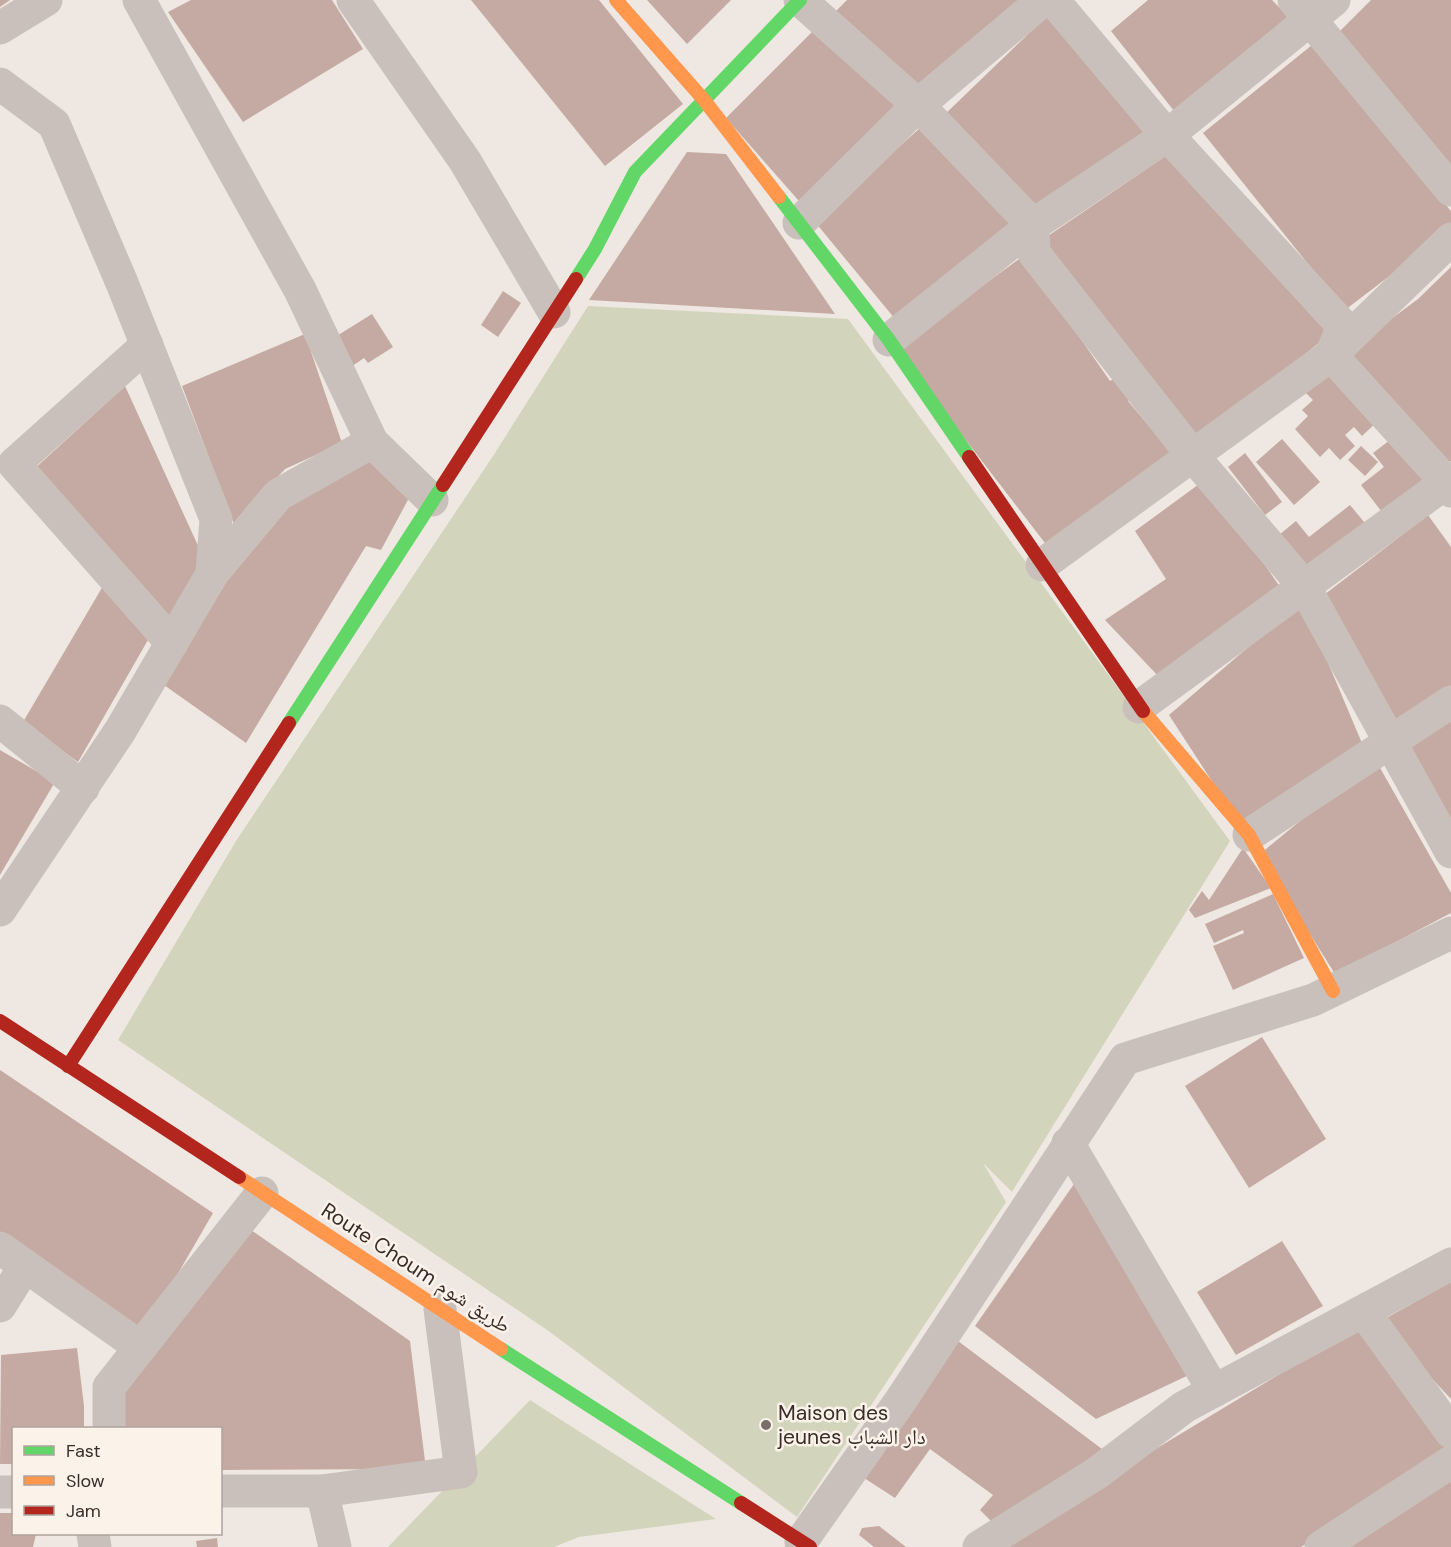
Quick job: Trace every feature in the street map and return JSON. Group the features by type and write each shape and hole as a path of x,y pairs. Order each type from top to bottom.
{"main road":[{"path":"616,0 704,100 889,340 1139,707 1249,835 1333,991"},
{"path":"68,1066 595,249 635,172 800,0"},
{"name":"Route Choum طريق شوم","path":"0,1021 440,1310 806,1544"}],"street":[{"path":"0,28 46,0"},
{"path":"139,0 300,290 372,442 432,500"},
{"path":"353,0 465,161 554,312"},
{"path":"800,0 918,105 1033,225 1034,253 1193,456 1304,586 1451,852"},
{"path":"798,223 918,105 1043,0"},
{"path":"1053,0 1168,135 1343,326 1331,355"},
{"path":"889,340 1033,225 1168,135 1313,7 1451,190"},
{"path":"0,84 54,124 147,345 216,519 212,574"},
{"path":"1042,565 1331,355 1451,239"},
{"path":"147,345 14,464 171,643"},
{"path":"1139,707 1304,586 1450,484 1331,355"},
{"path":"0,910 120,731 212,574 278,495 372,442"},
{"path":"1249,835 1451,702"},
{"path":"0,721 83,788"},
{"path":"806,1544 1125,1059 1313,1000 1451,933"},
{"path":"1068,1143 1214,1391"},
{"path":"109,1427 109,1387 262,1193"},
{"path":"0,1305 12,1257 140,1347"},
{"path":"979,1547 1097,1473 1184,1407 1451,1264"},
{"path":"222,1491 322,1491 461,1472 440,1310"},
{"path":"1364,1312 1451,1432"},
{"path":"1321,1547 1451,1462"},
{"path":"322,1491 335,1547"}],"green space":[{"path":"588,306 848,319 1230,841 1012,1192 983,1163 1006,1202 797,1517 550,1332 118,1040 236,841 493,456"},
{"path":"530,1400 716,1519 579,1537 554,1547 388,1547"}],"building":[{"path":"0,0 10,0 0,7"},
{"path":"191,0 332,0 363,49 243,122 168,12"},
{"path":"471,0 599,0 683,104 605,166"},
{"path":"647,0 731,0 687,44"},
{"path":"847,0 1029,0 926,96 834,13"},
{"path":"1148,0 1272,0 1290,18 1178,116 1111,31"},
{"path":"1371,0 1451,0 1451,171 1338,33"},
{"path":"1049,14 1149,137 1037,213 939,120"},
{"path":"821,23 908,111 806,209 726,118"},
{"path":"1312,45 1451,211 1451,229 1345,310 1203,133"},
{"path":"920,128 1021,230 900,325 815,222"},
{"path":"687,152 726,154 835,314 589,300"},
{"path":"1170,153 1330,334 1196,441 1042,240"},
{"path":"1023,256 1110,381 1121,375 1136,393 1128,401 1174,456 1048,547 896,349"},
{"path":"1451,267 1451,461 1445,466 1340,357 1418,299"},
{"path":"503,291 521,303 498,337 481,325"},
{"path":"372,314 393,347 368,363 364,358 345,371 327,342"},
{"path":"305,334 342,443 285,469 234,524 182,386"},
{"path":"1329,365 1379,420 1362,436 1354,427 1345,435 1355,446 1340,460 1329,448 1320,457 1295,429 1308,416 1302,410 1313,400 1302,389"},
{"path":"125,386 211,574 167,626 32,471"},
{"path":"1394,437 1426,477 1382,512 1361,485 1384,467 1373,453"},
{"path":"1282,439 1320,482 1294,505 1256,462"},
{"path":"1361,446 1378,462 1365,476 1348,460"},
{"path":"1245,453 1282,502 1265,515 1228,467"},
{"path":"368,459 409,498 381,550 366,546 246,743 164,685 236,566 284,507"},
{"path":"1206,479 1280,587 1161,679 1105,620 1166,579 1135,531"},
{"path":"1350,505 1369,528 1306,569 1279,535 1296,521 1309,537"},
{"path":"1428,515 1451,547 1451,692 1398,726 1320,598"},
{"path":"103,586 152,633 78,762 23,722"},
{"path":"1302,601 1364,748 1245,832 1169,715"},
{"path":"1451,716 1451,824 1405,748"},
{"path":"0,750 55,782 0,875"},
{"path":"1375,759 1451,893 1451,913 1335,974 1260,854"},
{"path":"1243,848 1271,888 1195,918 1189,910 1202,891 1209,900"},
{"path":"1273,894 1304,958 1233,990 1213,946 1244,933 1243,930 1214,943 1205,924"},
{"path":"1262,1037 1326,1139 1249,1188 1185,1086"},
{"path":"0,1070 213,1213 140,1339 0,1242"},
{"path":"1074,1184 1193,1373 1096,1419 975,1326"},
{"path":"244,1225 410,1341 426,1469 222,1470 222,1427 120,1427 111,1408"},
{"path":"1282,1241 1323,1306 1236,1355 1197,1292"},
{"path":"1451,1282 1451,1399 1379,1322"},
{"path":"1361,1325 1451,1453 1301,1547 993,1547"},
{"path":"958,1341 1106,1452 997,1527 980,1510 993,1495 930,1449 895,1498 861,1476"},
{"path":"77,1348 84,1406 84,1427 12,1427 12,1464 0,1464 1,1355"},
{"path":"1451,1476 1451,1547 1341,1547"},
{"path":"0,1513 12,1513 12,1535 36,1535 33,1547 0,1547"},
{"path":"879,1526 906,1547 874,1547 859,1535 862,1528"},
{"path":"217,1538 218,1547 197,1547 196,1541"}],"traffic: fast":[{"path":"576,279 595,249 635,172 800,0"},
{"path":"779,197 889,340 969,457"},
{"path":"289,723 443,485"},
{"path":"501,1349 741,1503"}],"traffic: slow":[{"path":"616,0 704,100 779,197"},
{"path":"1143,711 1249,835 1333,991"},
{"path":"239,1177 501,1349"}],"traffic: jam":[{"path":"443,485 576,279"},
{"path":"969,457 1143,711"},
{"path":"68,1066 289,723"},
{"path":"0,1021 239,1177"},
{"path":"741,1503 810,1547"}],"place":[{"name":"Maison des jeunes دار الشباب","path":"766,1425"}]}
